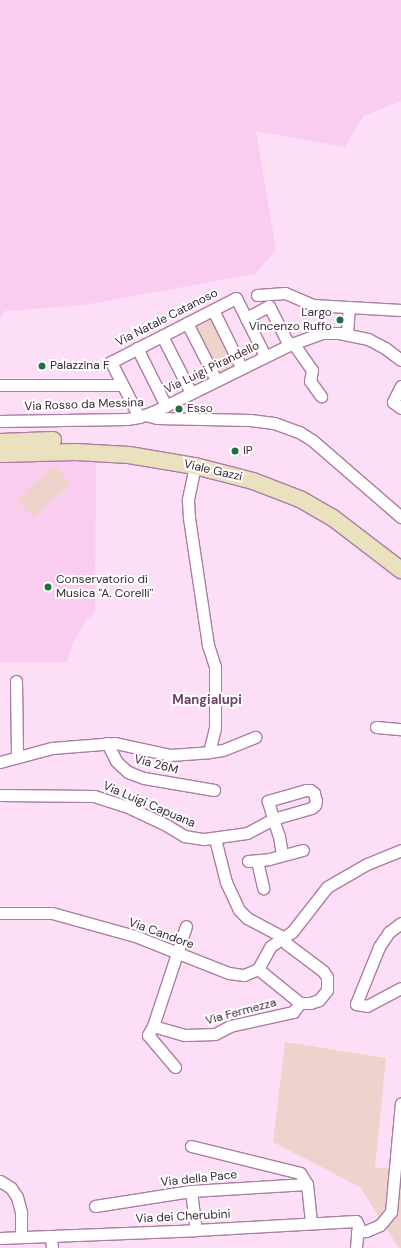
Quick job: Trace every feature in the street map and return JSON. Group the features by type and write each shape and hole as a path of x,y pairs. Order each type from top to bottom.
{"main road":[{"name":"Viale Gazzi","path":"0,442 77,441 130,445 196,456 257,471 290,483 328,502 352,518 401,556"},
{"name":"Viale Gazzi","path":"0,454 54,451 99,453 195,466 254,481 300,499 346,526 401,570"}],"street":[{"path":"257,295 285,293 314,305 401,310"},
{"name":"Via Natale Catanoso","path":"122,385 111,362 236,298 246,318"},
{"path":"265,356 246,318 269,306 291,344 312,370 310,381 321,396"},
{"path":"346,334 349,307"},
{"path":"213,310 241,367"},
{"path":"187,323 216,380"},
{"name":"Via Luigi Pirandello","path":"142,416 166,406 241,367 291,344 322,333 346,334 377,343 401,360"},
{"path":"162,336 191,393"},
{"path":"137,348 166,406"},
{"path":"0,386 122,385 142,416"},
{"path":"401,386 393,402 401,408"},
{"name":"Via Rosso da Messina","path":"0,421 127,419 142,416 157,418 244,419 274,423 293,430 312,440 401,517"},
{"path":"195,466 188,500 189,518 208,645 215,667 215,728 209,752"},
{"path":"16,681 17,757"},
{"path":"376,727 401,729"},
{"path":"0,762 52,748 107,743 123,743 170,754 209,752 223,750 256,737"},
{"name":"Via 26M","path":"107,743 116,761 128,772 144,778 214,790"},
{"name":"Via Luigi Capuana","path":"0,795 94,796 130,808 166,825 184,836 215,839 247,833 273,819 311,808 315,805 316,801 314,793 306,790 268,801 273,819"},
{"path":"273,819 279,836 282,855"},
{"name":"Via Fermezza","path":"153,1026 173,1033 206,1036 222,1032 230,1026 293,1012 300,1003 314,1002 322,997 327,990 327,977 323,971 279,935 242,914 226,882 215,839"},
{"path":"263,888 252,861 303,850"},
{"path":"300,1003 258,969 271,946 292,932 327,887 367,864 401,850"},
{"name":"Via Candore","path":"0,913 52,913 135,936 233,974 250,973 258,969"},
{"path":"401,923 389,932 378,947 356,1004 367,1006 401,988"},
{"path":"175,1067 148,1035 153,1026 186,926"},
{"path":"356,1248 357,1232 370,1230 380,1225 391,1212 401,1103"},
{"path":"191,1146 300,1173 307,1184 311,1223"},
{"path":"0,1181 11,1188 17,1197 21,1212 21,1237"},
{"name":"Via della Pace","path":"95,1206 191,1191 307,1184"},
{"path":"191,1191 196,1230"},
{"name":"Via dei Cherubini","path":"0,1238 196,1230 356,1221 358,1225 357,1232"},
{"path":"51,1236 52,1248"}],"shaded area":[{"path":"0,0 401,0 401,101 363,116 345,147 256,131 276,250 255,274 84,305 5,311 0,318"},
{"path":"213,310 241,368 215,380 187,323"},
{"path":"66,460 96,462 95,611 86,621 73,643 67,662 0,662 0,461"},
{"path":"54,465 71,483 34,518 17,500"},
{"path":"285,1042 386,1058 375,1168 401,1167 401,1248 399,1248 360,1187 273,1142"}],"place":[{"name":"Largo Vincenzo Ruffo","path":"340,320"},
{"name":"Palazzina F","path":"42,366"},
{"name":"Esso","path":"179,409"},
{"name":"IP","path":"235,451"},
{"name":"Conservatorio di Musica \"A. Corelli\"","path":"48,587"}],"district":[{"name":"Mangialupi","path":"207,700"}]}
